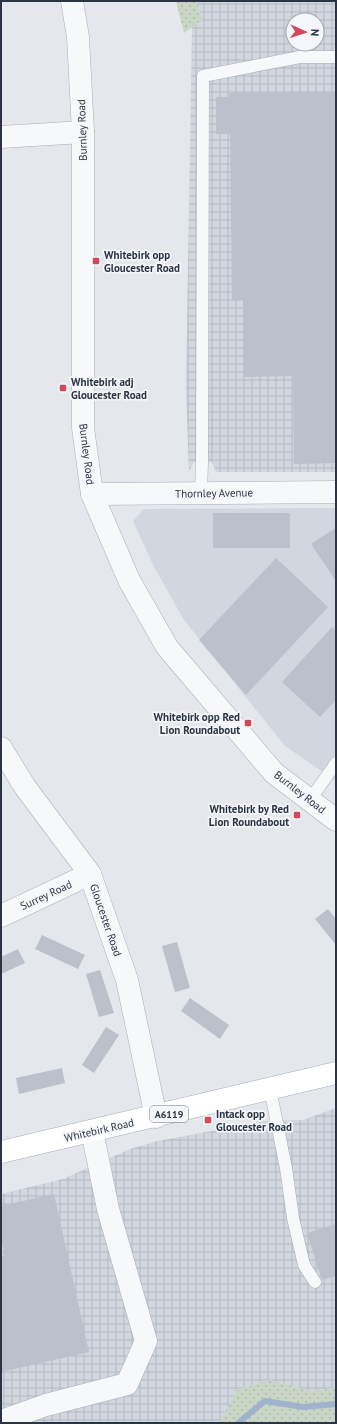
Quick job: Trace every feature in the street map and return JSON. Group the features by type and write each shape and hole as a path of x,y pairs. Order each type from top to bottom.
{"main road":[{"name":"Whitebirk Road","path":"1,1152 156,1117 336,1073"}],"street":[{"name":"Burnley Road","path":"72,1 78,37 83,132 83,428 92,494 129,580 167,647 274,774 336,820"},
{"path":"1,137 83,132"},
{"name":"Thornley Avenue","path":"92,494 336,492"},
{"name":"Gloucester Road","path":"1,748 25,788 90,874 127,980 156,1117"},
{"name":"Surrey Road","path":"1,916 90,874"},
{"path":"1,1421 46,1405 127,1384 146,1341 108,1210 92,1131"}],"lane":[{"path":"201,494 203,76 300,57 336,57"},
{"path":"310,800 336,763"},
{"path":"270,1089 286,1168 293,1218 304,1265 315,1282"}],"shaded area":[{"path":"197,1 336,1 336,472 216,472 212,462 194,462 189,472 186,388 192,27 202,20"},
{"path":"336,508 336,781 285,746 184,620 154,567 133,521 144,509"},
{"path":"336,1108 336,1388 311,1391 269,1380 237,1390 219,1423 1,1423 1,1194 63,1179 130,1149 158,1141 265,1121 303,1120"}],"green space":[{"path":"176,1 197,1 202,20 184,33"},
{"path":"269,1380 311,1391 336,1388 336,1423 219,1423 237,1390"}],"building":[{"path":"336,92 336,463 294,464 293,376 244,377 243,300 232,300 230,134 216,134 216,97 229,97 229,93"},
{"path":"213,513 290,513 290,548 213,548"},
{"path":"334,529 336,531 336,581 311,544"},
{"path":"276,558 328,607 246,695 199,640"},
{"path":"332,627 336,631 336,700 320,717 282,682"},
{"path":"328,909 336,919 336,945 315,919"},
{"path":"42,935 85,955 78,969 35,949"},
{"path":"177,942 190,988 175,992 162,946"},
{"path":"18,949 25,963 1,974 1,957"},
{"path":"100,970 114,1013 99,1017 86,974"},
{"path":"190,998 229,1025 220,1039 181,1011"},
{"path":"106,1027 119,1035 94,1073 82,1065"},
{"path":"62,1068 65,1083 19,1094 16,1078"},
{"path":"54,1194 89,1352 1,1372 1,1257 5,1256 1,1239 1,1206"},
{"path":"336,1224 336,1276 322,1280 307,1233"}],"waterway":[{"path":"238,1423 265,1401 303,1407 336,1404"}],"place":[{"name":"Whitebirk opp Gloucester Road","path":"96,261"},
{"name":"Whitebirk adj Gloucester Road","path":"63,388"},
{"name":"Whitebirk opp Red Lion Roundabout","path":"248,723"},
{"name":"Whitebirk by Red Lion Roundabout","path":"297,815"},
{"name":"Intack opp Gloucester Road","path":"208,1120"}]}
